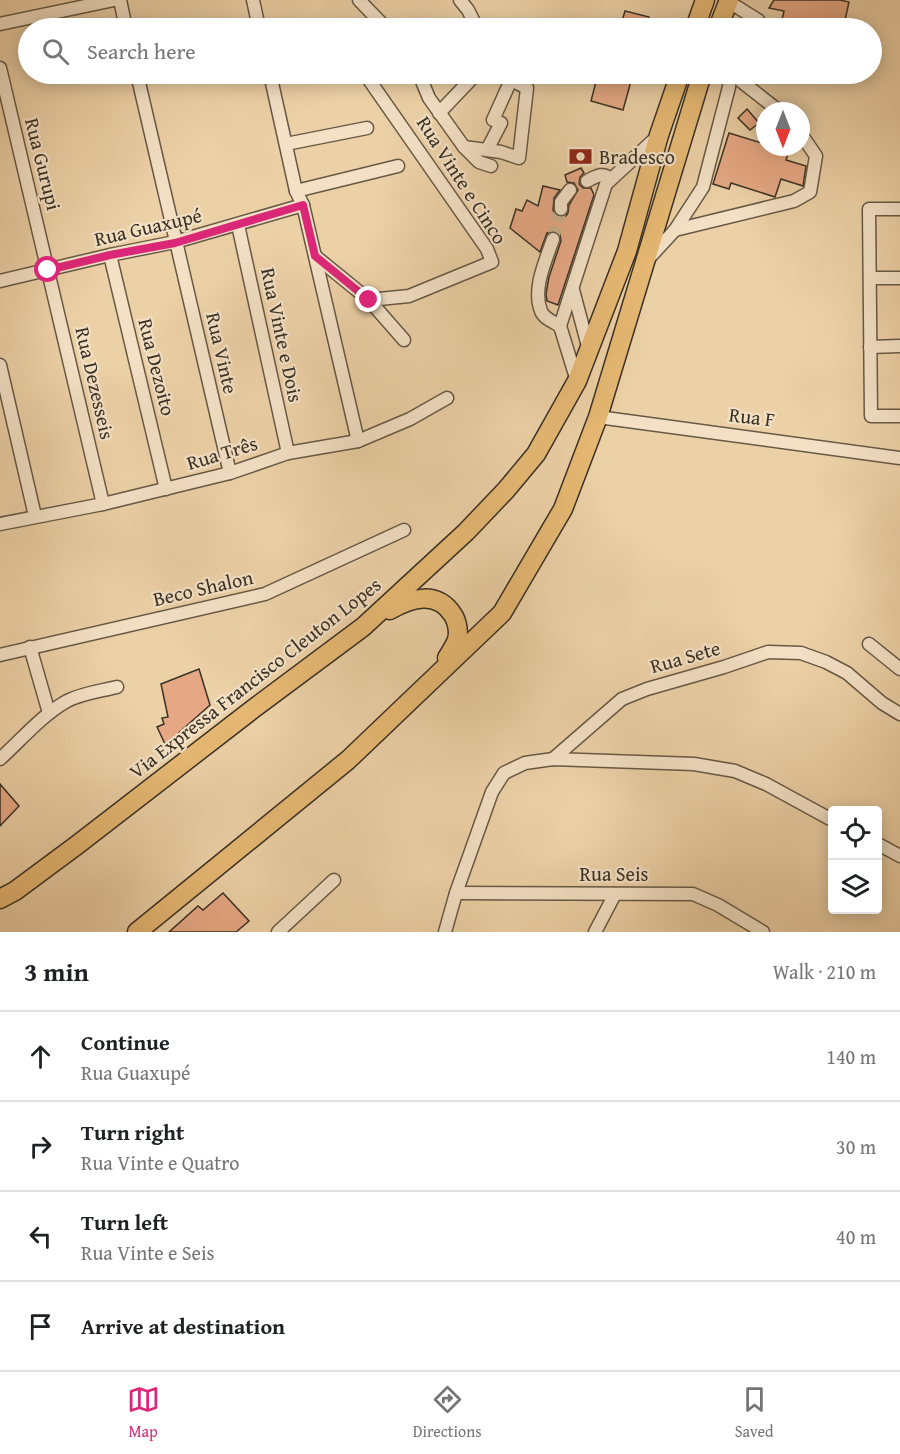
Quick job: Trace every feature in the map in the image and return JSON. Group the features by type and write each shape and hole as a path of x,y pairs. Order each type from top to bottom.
{"highway":[{"path":"699,18 705,0"},
{"path":"724,18 729,1"},
{"name":"Via Expressa Francisco Cleuton Lopes","path":"0,904 8,895 363,627 466,532 536,454 577,381 627,251 659,135 677,84"},
{"path":"137,932 348,760 502,613 563,509 598,417 699,84"},
{"path":"363,627 406,601 419,598 440,601 456,620 458,640 436,675"}],"street":[{"path":"28,18 114,0"},
{"path":"120,0 124,18"},
{"path":"253,0 257,18"},
{"path":"359,0 376,18"},
{"path":"460,0 472,18"},
{"path":"729,1 755,18"},
{"path":"0,24 18,20"},
{"name":"Rua Gurupi","path":"0,68 48,270"},
{"name":"Rua Vinte","path":"139,84 230,474"},
{"path":"272,84 296,191 303,205 358,441"},
{"name":"Rua Vinte e Cinco","path":"369,300 409,296 492,262 487,249 372,84"},
{"path":"425,84 429,98 464,147 479,162 491,166"},
{"path":"439,113 467,84"},
{"path":"487,150 501,123 493,120 506,84"},
{"path":"464,147 519,158 527,88 520,84"},
{"path":"647,260 675,230 703,187 729,84"},
{"path":"744,84 767,102"},
{"path":"286,144 367,128"},
{"path":"577,381 560,326 606,184 659,135"},
{"path":"675,230 794,201 810,192 816,156 810,147"},
{"path":"296,191 398,166"},
{"path":"587,181 601,174 611,179"},
{"path":"561,209 561,202 570,190"},
{"name":"Rua Guaxupé","path":"0,281 110,255 175,243 303,205"},
{"path":"900,209 869,209 871,416 900,416"},
{"name":"Rua Vinte e Dois","path":"238,225 288,453"},
{"path":"553,239 540,279 539,297 541,312 546,318 560,326"},
{"name":"Rua Dezoito","path":"110,255 166,489"},
{"path":"315,256 369,300 404,340"},
{"name":"Rua Dezesseis","path":"48,270 103,504"},
{"path":"870,278 900,278"},
{"path":"573,290 589,351"},
{"path":"870,347 900,346"},
{"path":"0,365 35,516"},
{"name":"Rua Três","path":"0,524 103,504 230,474 288,453 358,441 410,419 447,398"},
{"name":"Rua F","path":"598,417 900,458"},
{"name":"Beco Shalon","path":"0,655 265,594 404,530"},
{"path":"869,644 900,669"},
{"path":"30,647 50,713"},
{"name":"Rua Sete","path":"553,759 622,699 647,689 768,652 801,653 826,662 847,673 882,703 900,714"},
{"path":"0,759 50,713 67,701 117,687"},
{"path":"445,932 456,893 492,792 504,774 525,763 553,759 694,764 735,771 766,784 828,818"},
{"path":"882,846 900,856"},
{"path":"278,932 334,880"},
{"name":"Rua Seis","path":"456,893 693,894 718,905 763,932"},
{"path":"595,932 615,894"}],"building":[{"path":"774,0 849,2 845,18 782,18 784,11 769,8"},
{"path":"625,11 649,17 649,18 623,18"},
{"path":"595,84 630,84 623,110 591,101"},
{"path":"747,109 756,120 756,125 750,130 738,118"},
{"path":"729,133 756,141 756,156 788,156 786,160 806,166 803,186 781,179 775,197 731,183 729,189 713,184"},
{"path":"581,168 584,173 580,177 579,184 583,188 591,188 594,195 558,305 547,301 546,294 561,241 560,234 555,231 547,233 540,252 510,228 516,209 522,211 527,200 538,206 543,186 560,190 554,198 553,210 557,216 566,216 569,205 578,190 574,183 567,182 565,175"},
{"path":"199,669 210,705 174,737 174,742 166,746 157,727 164,724 162,718 168,717 161,684"},
{"path":"0,784 19,806 0,826"},
{"path":"223,893 249,921 236,932 169,932 198,906 203,910"}],"tunnel":[{"path":"553,239 561,209"}],"place":[{"name":"Bradesco","path":"581,157"}],"route":[{"path":"48,270 175,243 303,205 315,256 369,300"}]}
